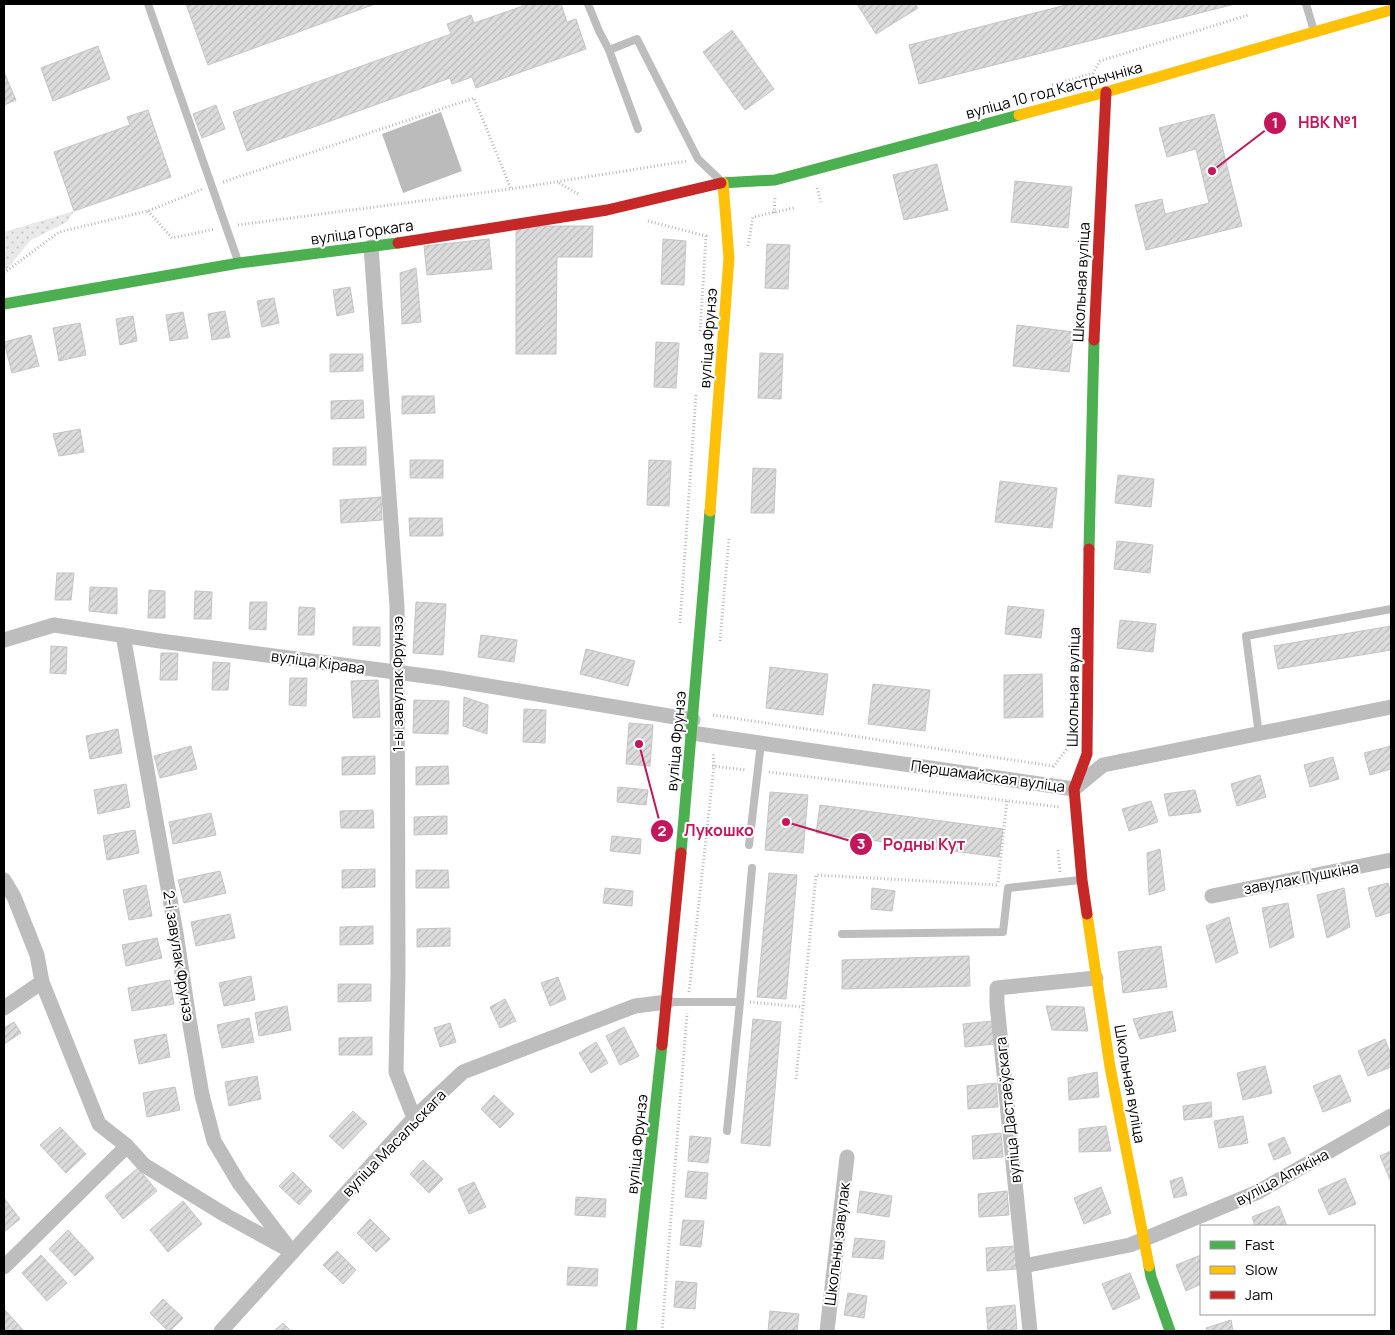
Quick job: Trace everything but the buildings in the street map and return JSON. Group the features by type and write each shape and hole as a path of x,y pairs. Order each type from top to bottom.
{"street":[{"name":"вуліца 10 год Кастрычніка","path":"722,183 775,180 812,171 1106,92 1391,10"},
{"name":"Школьная вуліца","path":"1106,92 1094,322 1089,532 1087,754 1075,796 1082,880 1110,1067 1151,1277 1170,1331"},
{"name":"вуліца Горкага","path":"4,304 239,263 371,247 607,210 722,183"},
{"name":"вуліца Фрунзэ","path":"631,1331 667,1002 693,726 722,367 728,258 722,183"},
{"name":"1-ы завулак Фрунзэ","path":"371,247 397,606 398,974 396,1072 414,1118"},
{"name":"вуліца Кірава","path":"4,640 54,625 533,693 693,726"},
{"name":"2-і завулак Фрунзэ","path":"123,635 202,1095 214,1141 239,1183 292,1252"},
{"name":"Першамайская вуліца","path":"693,726 760,743 1075,796 1103,765 1391,707"},
{"name":"завулак Пушкіна","path":"1212,896 1391,860"},
{"path":"4,880 14,897 37,955 42,982 99,1124 126,1146 144,1165 227,1216 292,1252"},
{"name":"вуліца Дастаеўскага","path":"1030,1331 997,988 1096,978"},
{"path":"4,1008 42,982"},
{"name":"вуліца Масальскага","path":"222,1331 414,1118 463,1072 635,1006 667,1002"},
{"name":"вуліца Апякіна","path":"1023,1266 1130,1245 1258,1192 1391,1116"},
{"path":"4,1267 126,1146"},
{"name":"Школьны завулак","path":"827,1331 847,1157"}],"lane":[{"path":"148,4 239,263"},
{"path":"588,4 609,50 638,129"},
{"path":"1306,4 1315,32"},
{"path":"609,50 636,39 698,159 722,183"},
{"path":"1259,735 1246,636 1391,609"},
{"path":"749,844 760,743"},
{"path":"726,1131 752,868"},
{"path":"842,934 1003,932 1008,888 1082,880"},
{"path":"667,1002 740,1002"}],"path":[{"path":"4,273 59,232 148,211 211,186 474,98 511,190"},
{"path":"148,211 172,238 226,227 511,190 698,159"},
{"path":"558,182 583,196"},
{"path":"748,249 753,217 794,208"},
{"path":"643,220 706,236 700,333"},
{"path":"704,259 728,258"},
{"path":"680,629 696,394"},
{"path":"713,715 1052,766"},
{"path":"714,766 1063,807 1075,796"},
{"path":"996,894 1007,801"},
{"path":"740,1002 802,1007"},
{"path":"662,1331 678,1143 677,1134"}],"shaded area":[{"path":"441,112 462,171 403,193 382,134"},
{"path":"74,211 67,222 31,240 4,270 4,232"}],"traffic: fast":[{"path":"721,183 775,180 1019,115"},
{"path":"4,304 239,263 398,243"},
{"path":"1089,549 1094,340"},
{"path":"681,853 710,511"},
{"path":"631,1331 662,1045"},
{"path":"1149,1266 1170,1331"}],"traffic: slow":[{"path":"1019,115 1391,10"},
{"path":"710,511 729,258 723,183"},
{"path":"1087,914 1110,1067 1149,1266"}],"traffic: jam":[{"path":"1094,340 1106,92"},
{"path":"398,243 607,210 721,183"},
{"path":"1087,914 1074,789 1087,754 1089,549"},
{"path":"662,1045 681,853"}],"place":[{"name":"НВК №1","path":"1212,171"},
{"name":"Лукошко","path":"639,744"},
{"name":"Родны Кут","path":"786,822"}]}
